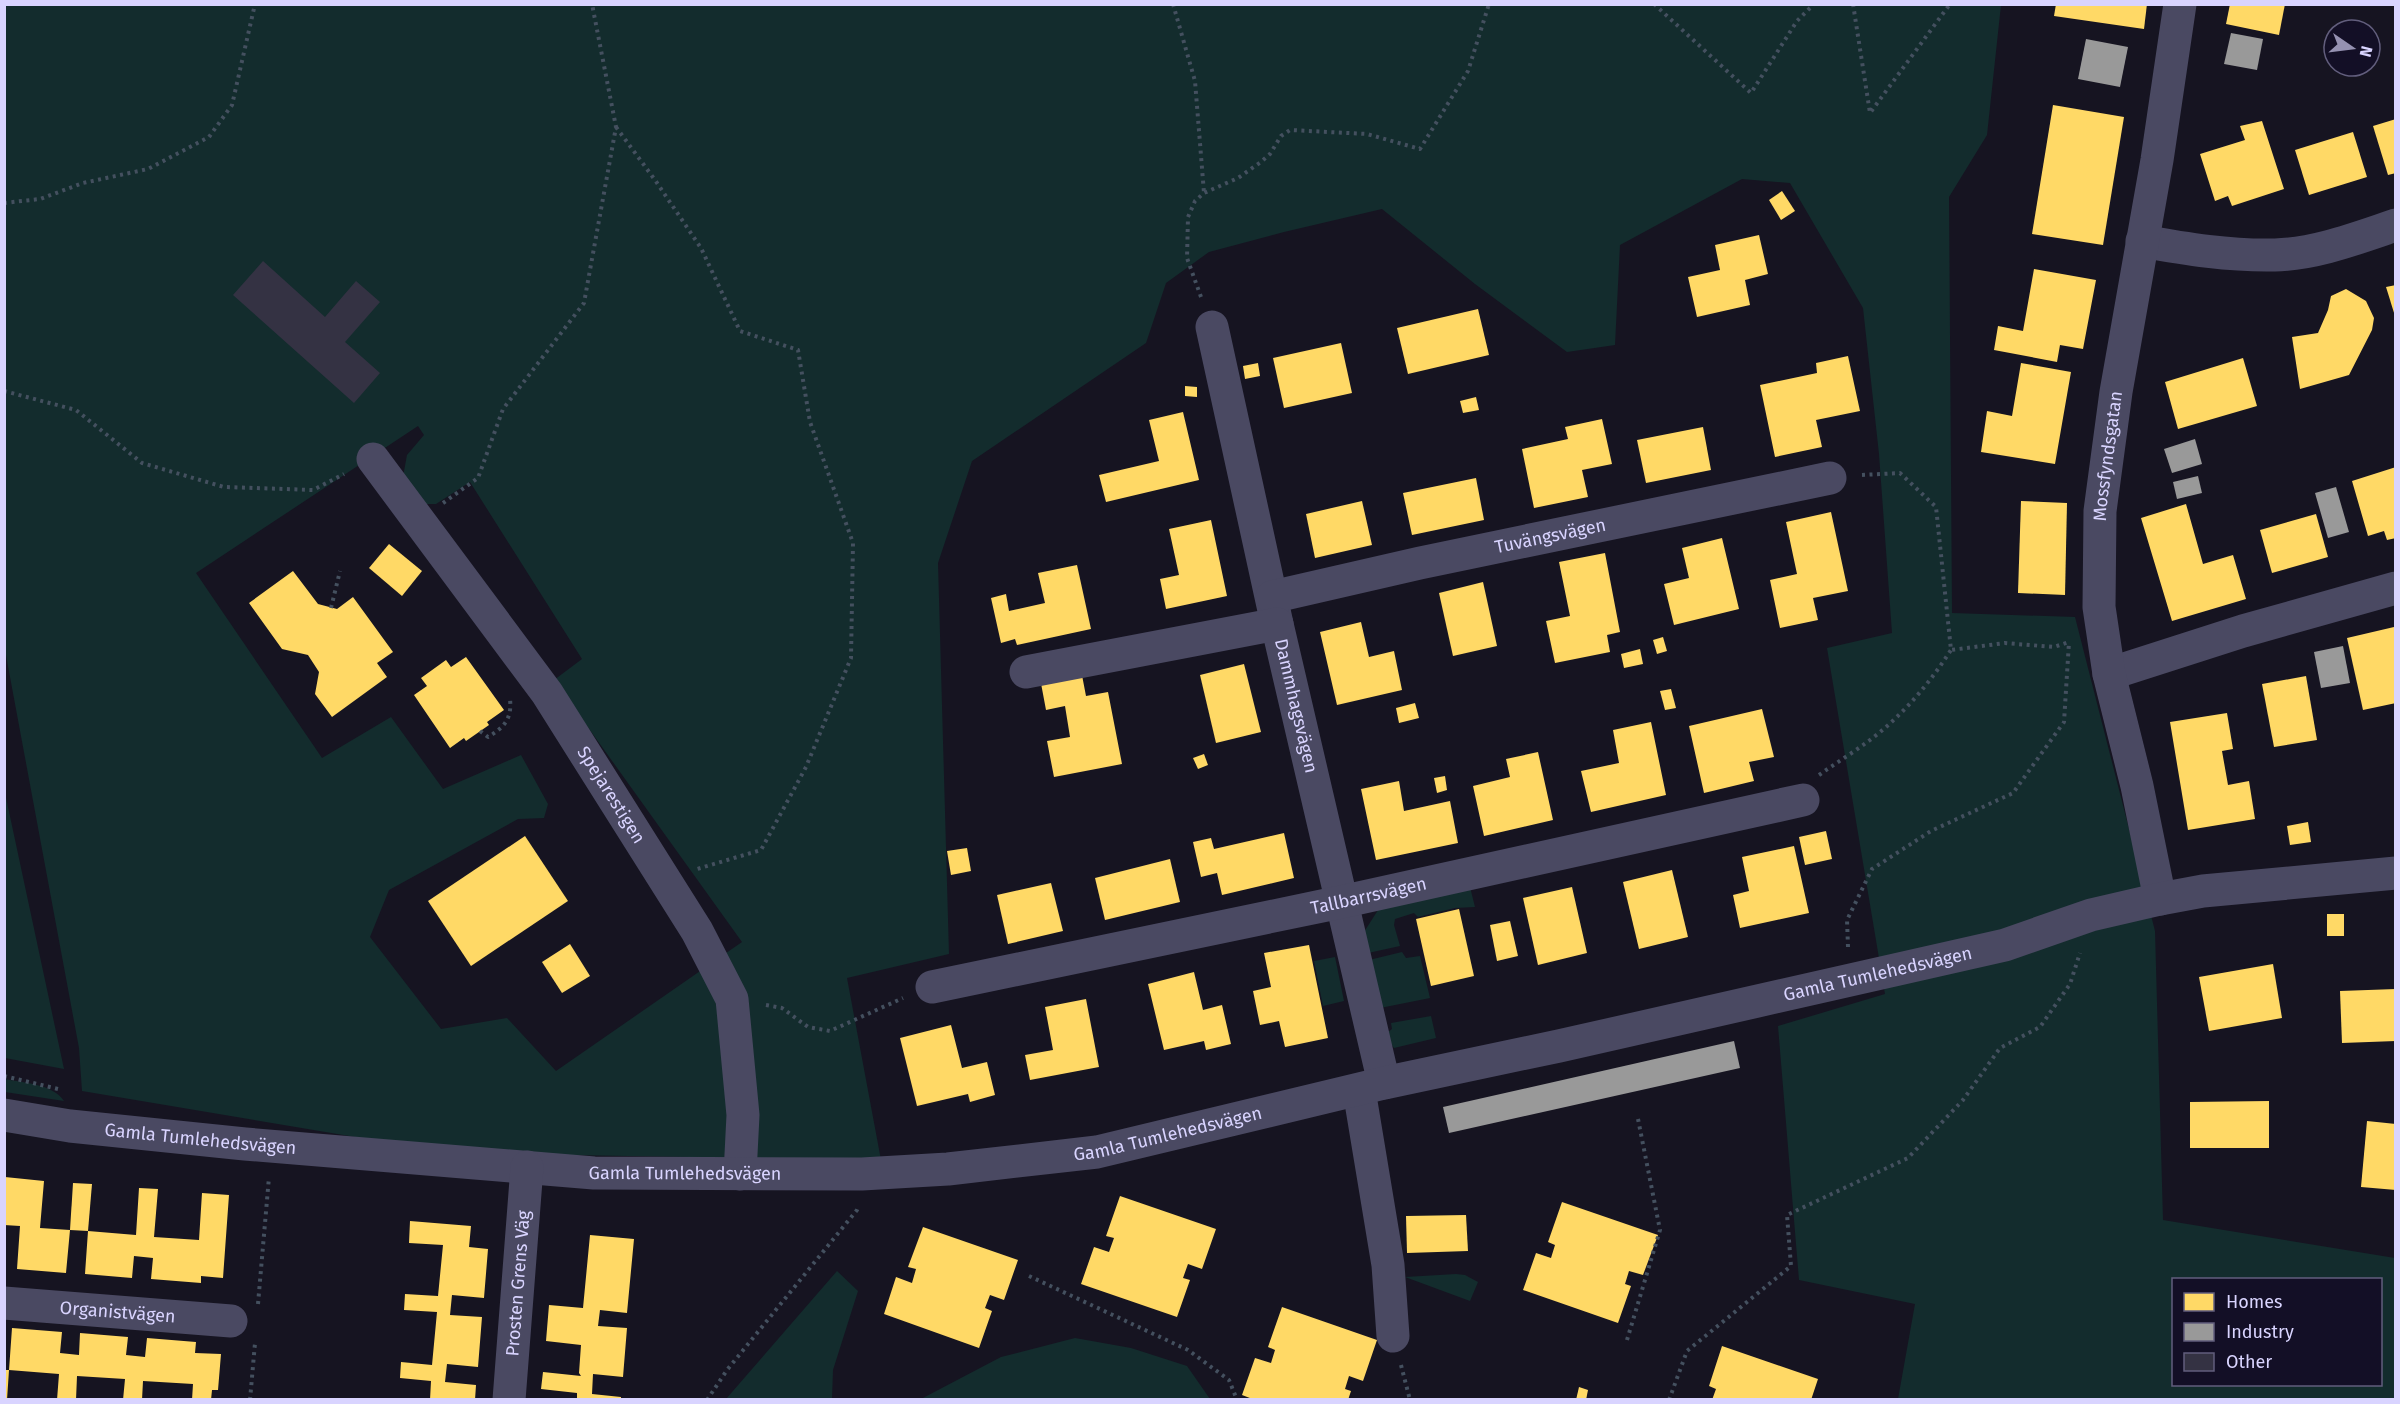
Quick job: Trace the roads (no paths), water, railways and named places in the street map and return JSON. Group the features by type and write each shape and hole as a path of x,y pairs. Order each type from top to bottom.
{"street":[{"name":"Mossfyndsgatan","path":"2160,899 2137,786 2109,674 2099,608 2100,511 2115,396 2180,4"},
{"path":"2142,241 2198,251 2277,255 2334,245 2396,225"},
{"name":"Dammhagsvägen","path":"1212,327 1341,902 1372,1087"},
{"name":"Spejarestigen","path":"373,459 547,693 698,931 732,999 743,1115 740,1174"},
{"name":"Tuvängsvägen","path":"1026,672 1274,610 1420,563 1830,478"},
{"path":"2109,674 2243,631 2396,588"},
{"name":"Tallbarrsvägen","path":"932,987 1341,902 1803,800"},
{"name":"Gamla Tumlehedsvägen","path":"4,1115 70,1126 271,1147 594,1173 861,1174 948,1169 1097,1152 1372,1087 2005,945 2091,915 2160,899 2203,891 2396,873"},
{"path":"1372,1087 1393,1336"},
{"name":"Prosten Grens Väg","path":"509,1400 527,1167"},
{"name":"Organistvägen","path":"4,1303 243,1322"}]}
